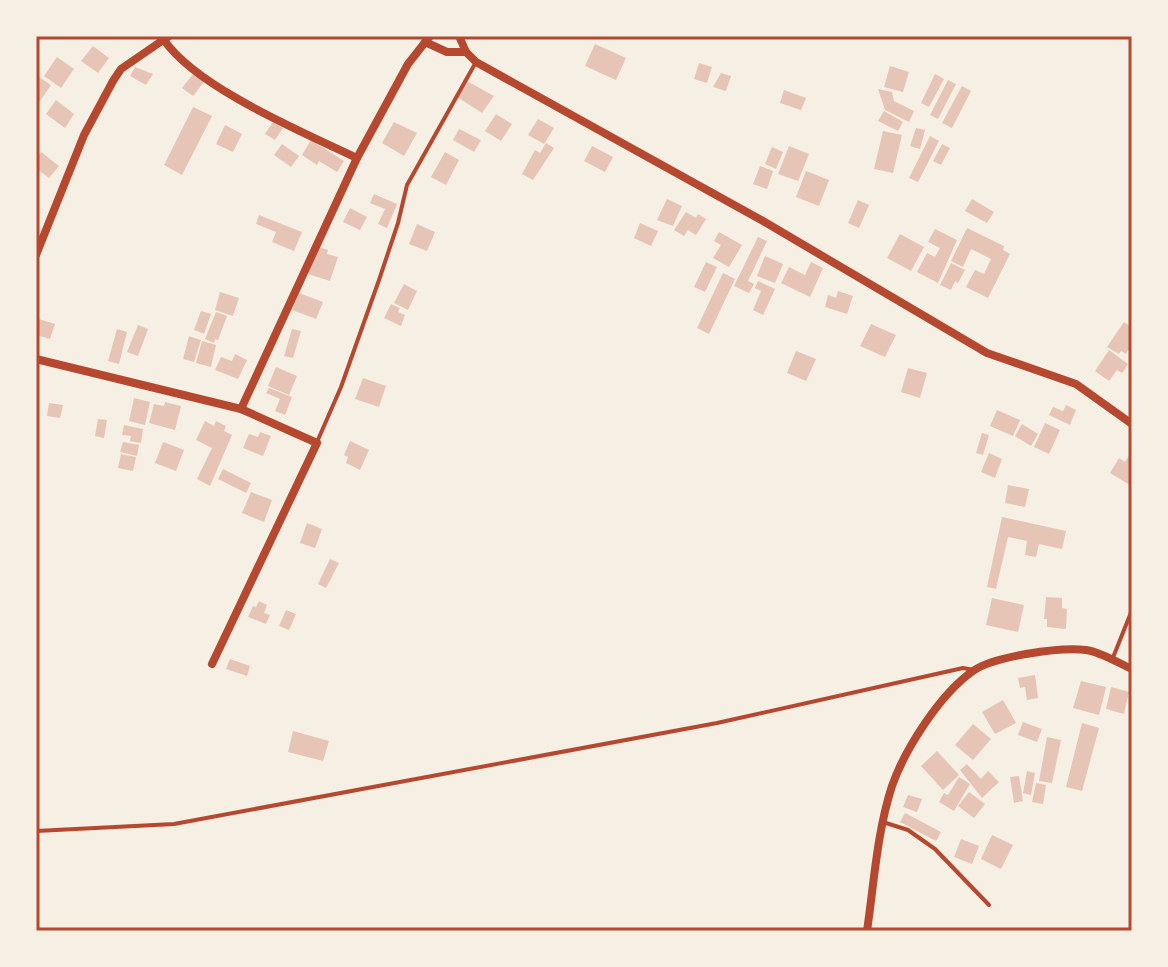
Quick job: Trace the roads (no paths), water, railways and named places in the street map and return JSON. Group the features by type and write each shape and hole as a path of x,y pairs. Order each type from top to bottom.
{"street":[{"path":"459,36 466,52 476,62 763,221 987,353 1076,384 1132,424"},
{"path":"36,255 84,135 113,81 121,69 167,38 175,56 201,76 357,158"},
{"path":"241,409 357,158 392,92 428,39 447,52 466,52"},
{"path":"36,359 241,409 317,443 212,664"},
{"path":"867,931 883,822 893,785 915,735 974,670 1018,655 1059,650 1089,650 1132,669"}],"lane":[{"path":"317,443 341,387 379,280 407,185 476,62"},
{"path":"1112,660 1132,610"},
{"path":"36,831 174,824 717,723 963,668 974,670"},
{"path":"883,822 908,830 935,849 989,905"}]}
